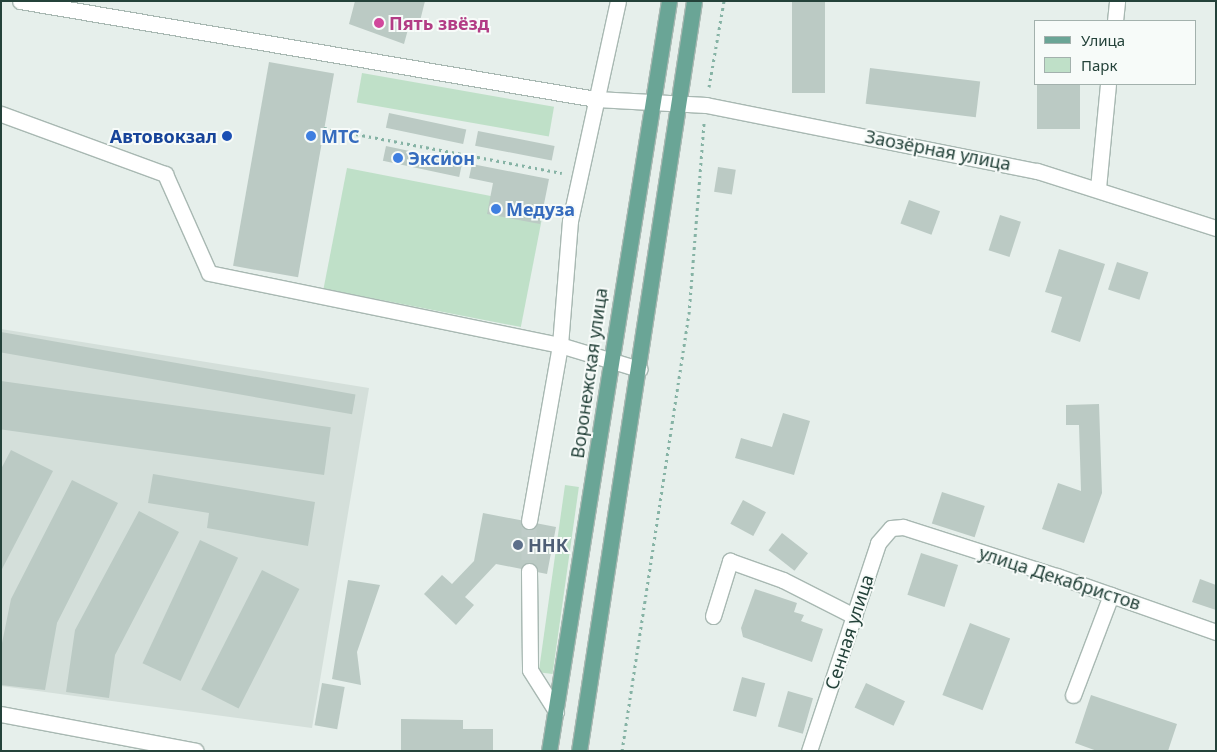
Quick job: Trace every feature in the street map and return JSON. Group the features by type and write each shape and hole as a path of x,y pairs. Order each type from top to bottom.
{"main road":[{"name":"Воронежская улица","path":"549,751 627,244 655,105 670,1"},
{"path":"579,751 681,101 694,1"}],"street":[{"name":"Заозёрная улица","path":"20,1 596,99 655,105 681,101 706,105 963,155 1098,188 1216,228"},
{"path":"529,522 560,345 579,176 618,1"},
{"path":"1115,20 1117,1"},
{"path":"1098,188 1108,85"},
{"path":"1,114 165,174 209,273 560,345 610,363 639,369"},
{"name":"улица Декабристов","path":"903,527 1111,595 1216,632"},
{"name":"Сенная улица","path":"809,751 878,543 892,528 903,527"},
{"path":"713,616 730,561 783,580 854,616"},
{"path":"529,570 530,670 556,711"},
{"path":"1073,695 1111,595"},
{"path":"1,714 196,751"}],"path":[{"path":"622,751 689,314 706,105 724,1"},
{"path":"324,128 579,176"}],"shaded area":[{"path":"1,329 369,388 312,728 1,686"}],"green space":[{"path":"362,73 554,107 549,136 357,103"},
{"path":"347,168 544,206 521,327 324,289"},
{"path":"565,485 579,487 553,674 539,672"}],"building":[{"name":"Пять звёзд","path":"355,1 425,1 419,25 410,22 404,44 349,24"},
{"path":"792,1 825,1 825,93 792,93"},
{"path":"269,62 334,73 298,277 233,266"},
{"path":"870,68 980,82 976,117 866,104"},
{"path":"1037,85 1080,85 1080,129 1037,129"},
{"path":"389,113 466,129 463,144 386,128"},
{"path":"478,131 555,146 552,161 475,146"},
{"path":"386,146 462,162 459,177 383,161"},
{"path":"472,164 549,179 540,224 487,214 493,183 469,178"},
{"path":"718,167 736,170 732,195 714,192"},
{"path":"909,200 940,211 931,235 900,223"},
{"path":"1000,215 1021,222 1009,257 989,250"},
{"path":"1059,249 1105,264 1080,342 1051,332 1062,297 1045,292"},
{"path":"1117,262 1148,272 1139,300 1108,290"},
{"path":"1,332 356,395 352,414 1,352"},
{"path":"1,381 331,427 324,475 1,429"},
{"path":"1099,404 1102,493 1084,543 1042,529 1058,483 1081,491 1079,425 1066,425 1066,405"},
{"path":"783,413 810,421 794,475 735,458 741,438 772,447"},
{"path":"11,450 53,471 1,571 1,469"},
{"path":"153,474 315,502 308,546 207,528 209,513 148,503"},
{"path":"72,480 118,503 57,623 45,690 1,685 1,648 11,599"},
{"path":"942,492 985,506 975,537 932,523"},
{"path":"743,500 766,512 753,536 730,524"},
{"path":"139,511 179,532 115,655 109,698 66,692 75,630"},
{"path":"483,513 556,527 547,574 496,564 465,597 474,605 456,625 424,594 442,575 452,584 474,561"},
{"path":"782,533 808,553 794,571 768,550"},
{"path":"200,540 238,558 181,681 143,663"},
{"path":"921,553 958,565 944,607 907,595"},
{"path":"262,570 299,589 239,708 201,689"},
{"path":"1200,579 1216,585 1216,610 1192,602"},
{"path":"348,580 380,585 357,652 361,685 332,679"},
{"path":"755,589 797,603 794,612 804,615 801,621 823,629 812,662 743,637 741,628"},
{"path":"970,623 1010,638 983,710 942,695"},
{"path":"742,677 765,683 756,717 733,711"},
{"path":"322,683 345,687 337,729 315,725"},
{"path":"866,683 905,701 894,726 855,707"},
{"path":"788,691 813,698 803,734 778,727"},
{"path":"1091,695 1177,724 1168,751 1097,751 1075,743"},
{"path":"401,719 463,720 463,729 493,729 493,751 401,751"}],"tunnel":[{"path":"529,521 529,571"}],"place":[{"name":"Пять звёзд","path":"379,23"},
{"name":"Автовокзал","path":"227,136"},
{"name":"МТС","path":"311,136"},
{"name":"Эксион","path":"398,158"},
{"name":"Медуза","path":"496,209"},
{"name":"ННК","path":"518,545"}]}
